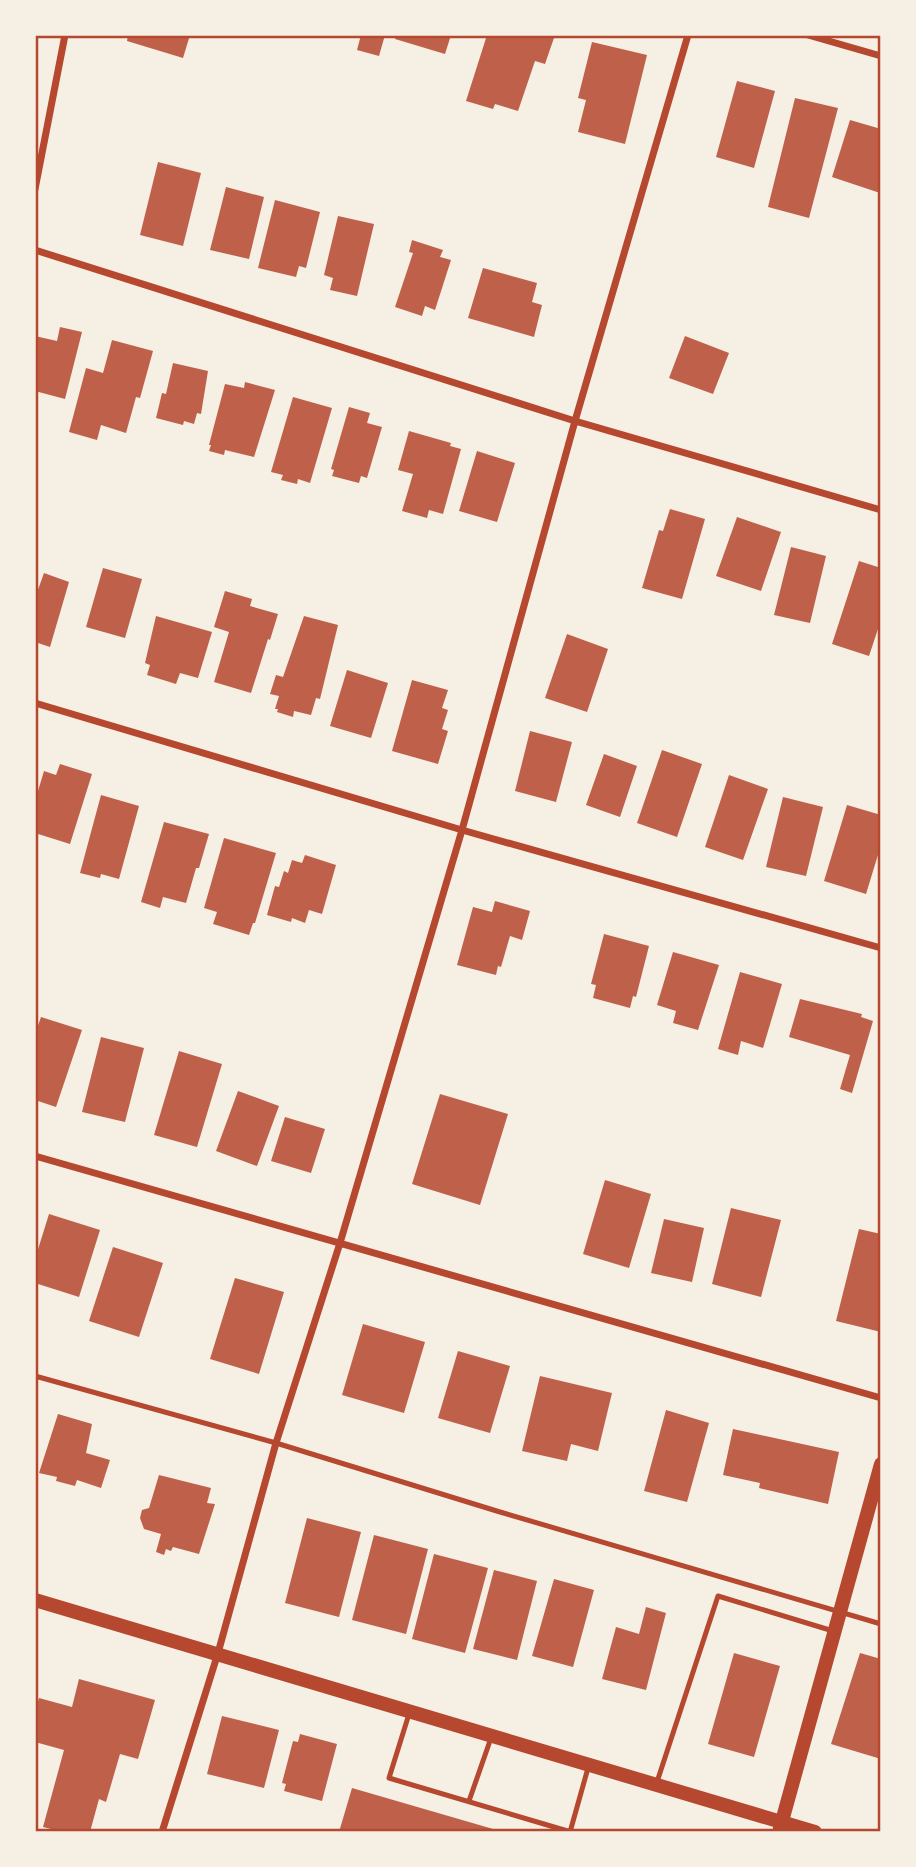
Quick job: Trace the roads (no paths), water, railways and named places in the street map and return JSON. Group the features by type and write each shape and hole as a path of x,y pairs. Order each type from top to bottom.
{"main road":[{"path":"780,1827 881,1464"},
{"path":"35,1600 589,1764 780,1827 815,1832"}],"street":[{"path":"35,189 65,35"},
{"path":"162,1832 218,1653 276,1443 340,1243 462,830 575,421 688,35"},
{"path":"808,35 881,56"},
{"path":"35,250 575,421 881,510"},
{"path":"35,703 462,830 881,948"},
{"path":"35,1156 881,1398"}],"lane":[{"path":"35,1376 276,1443 881,1624"},
{"path":"656,1785 718,1596 835,1632"},
{"path":"410,1710 389,1778 570,1832 589,1764"},
{"path":"469,1801 492,1735"}]}
